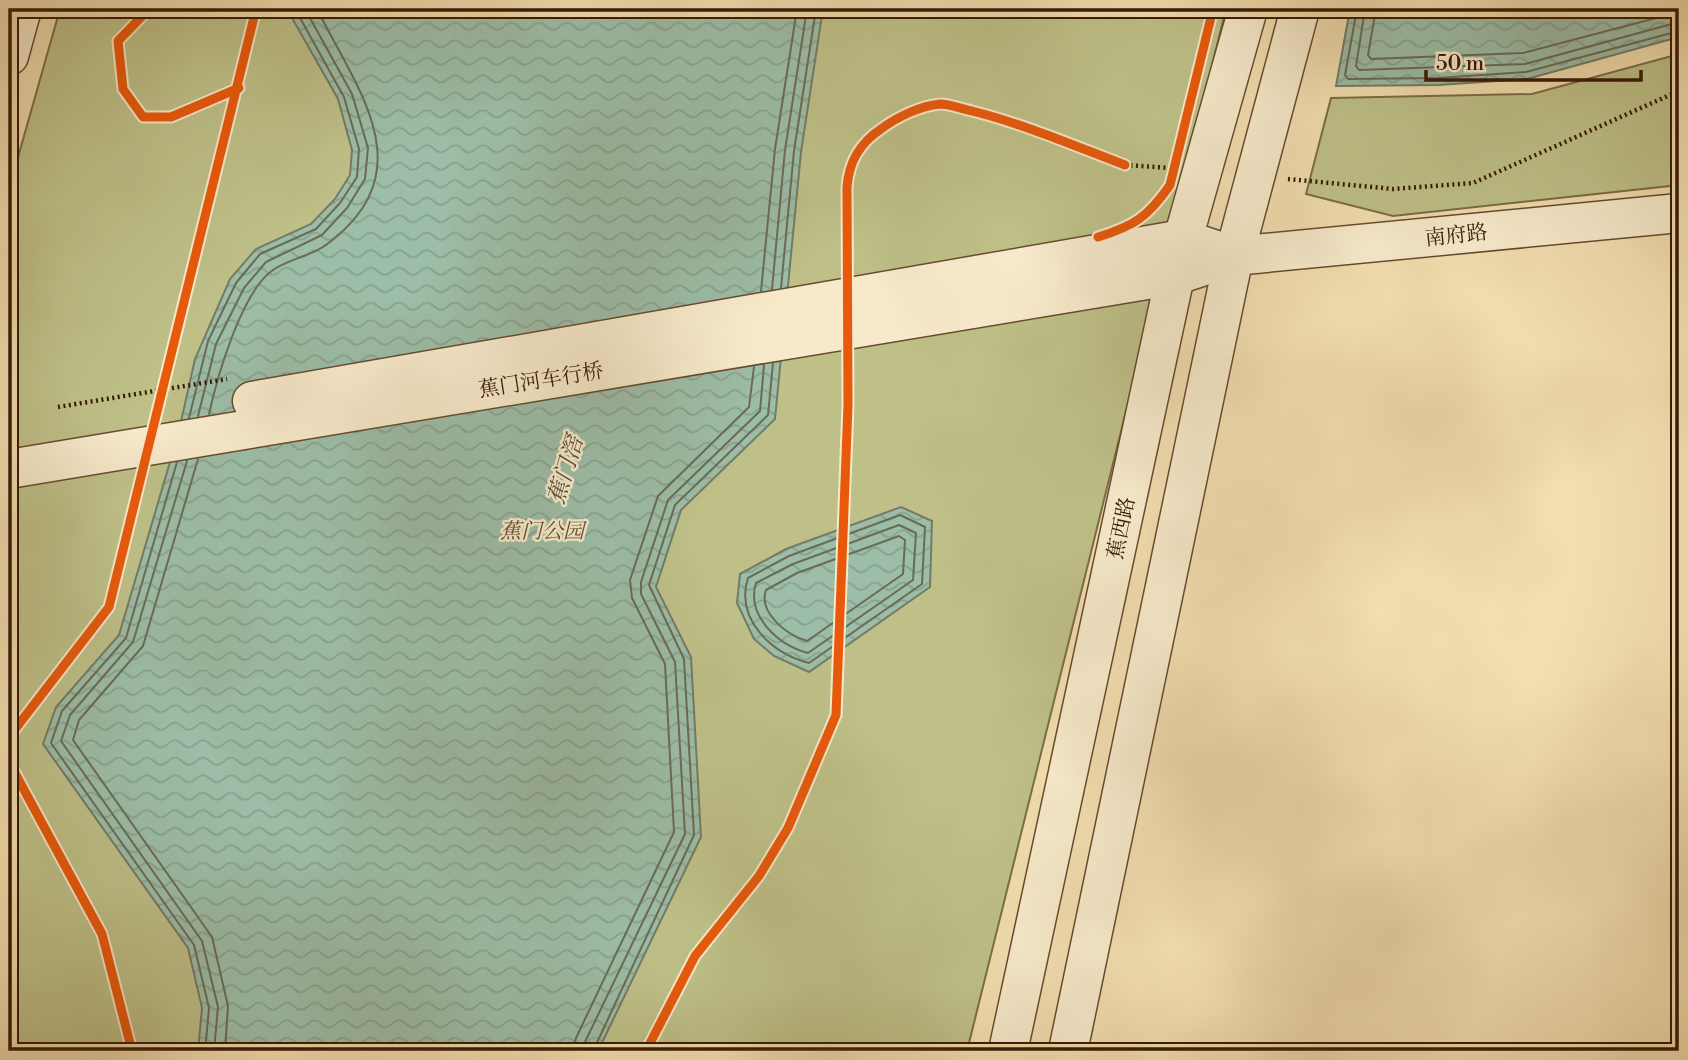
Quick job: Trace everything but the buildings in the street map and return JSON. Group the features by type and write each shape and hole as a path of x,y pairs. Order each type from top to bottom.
{"street":[{"path":"9,56 22,9"},
{"name":"蕉西路","path":"1008,1051 1180,257 1187,163 1248,9"},
{"path":"1068,1051 1234,256 1300,9"},
{"name":"南府路","path":"1042,279 1180,257 1234,256 1679,213"},
{"name":"蕉门河车行桥","path":"23,454 1042,279"}],"path":[{"path":"1256,166 1393,189 1473,183 1679,91"},
{"path":"1113,160 1125,164 1187,163"},
{"path":"159,407 166,381"}],"green space":[{"name":"蕉门公园","path":"60,9 1226,9 967,1051 9,1051 9,189"},
{"path":"1679,54 1679,185 1393,216 1306,194 1331,98 1532,94"}],"water":[{"name":"蕉门滘","path":"287,9 823,9 801,152 775,419 681,510 656,587 691,657 701,837 598,1051 198,1051 202,1008 188,948 43,744 56,707 119,635 178,435 195,359 230,279 256,249 311,224 335,199 350,175 352,150 338,99"},
{"path":"1350,9 1679,9 1679,37 1527,79 1439,85 1336,86"},
{"path":"901,507 932,521 930,587 809,672 774,656 754,639 737,603 740,574 786,549"}],"cycle path":[{"path":"149,9 118,41 123,89 143,117 171,117 239,88"},
{"path":"9,737 109,607 256,9"},
{"path":"1098,237 1139,219 1155,205 1170,185 1213,9"},
{"path":"646,1051 695,956 759,876 788,828 836,715 848,405 847,187 850,169 857,154 874,134 894,120 940,104 1011,122 1125,165"},
{"path":"9,762 102,934 132,1051"}]}
